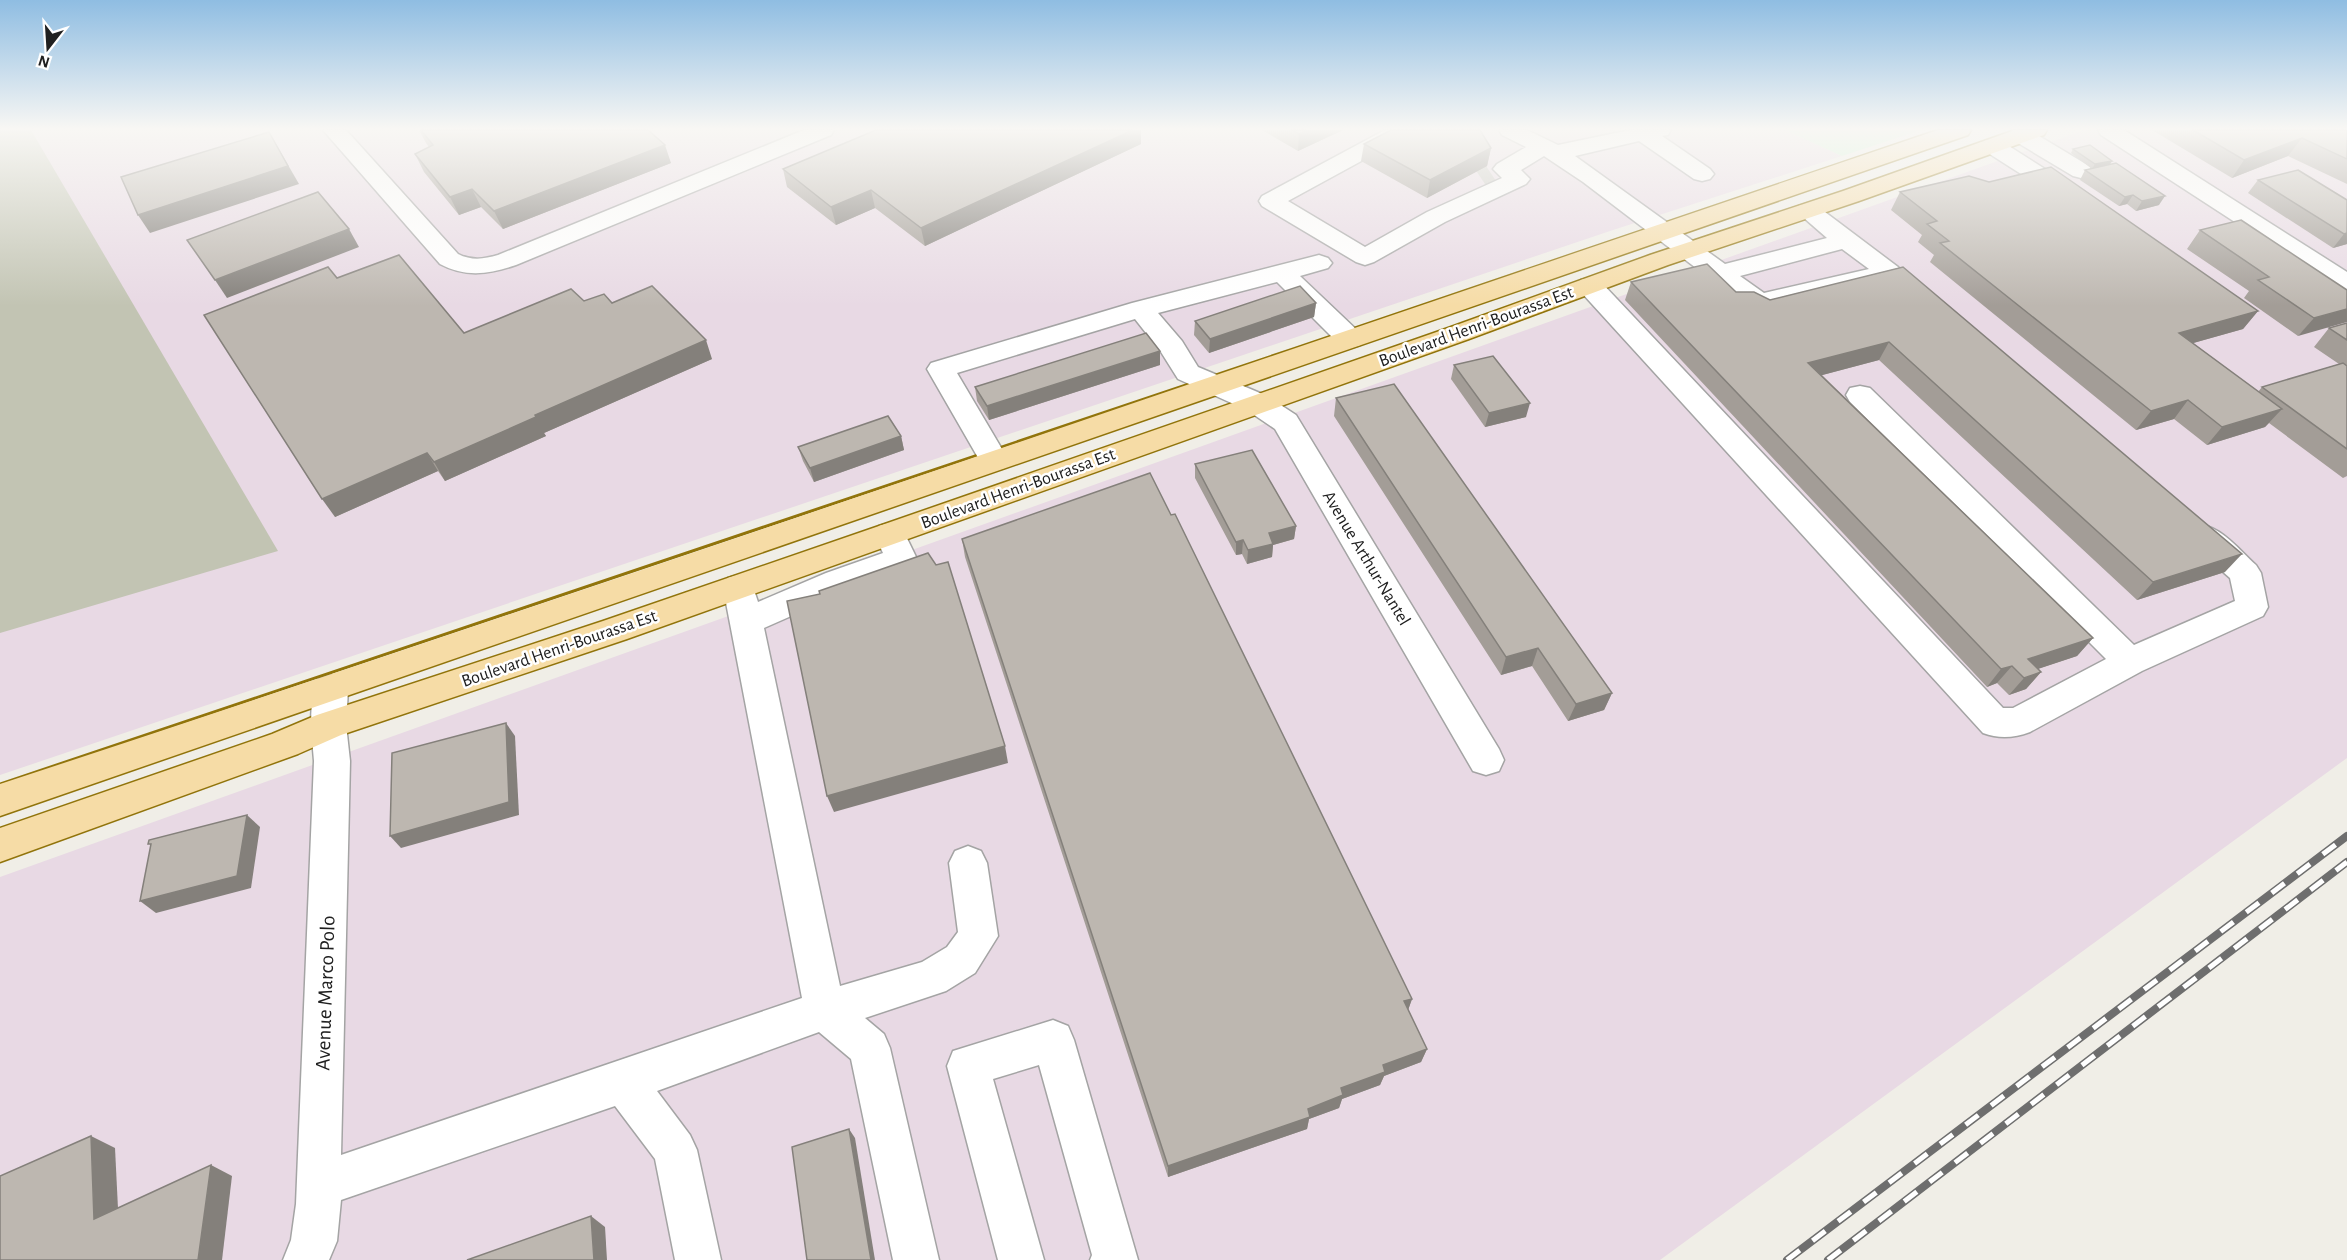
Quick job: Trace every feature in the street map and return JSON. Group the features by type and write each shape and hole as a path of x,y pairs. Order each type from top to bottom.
{"main road":[{"name":"Boulevard Henri-Bourassa Est","path":"0,845 285,744 330,707 672,570 1220,385 1789,189"},
{"name":"Boulevard Henri-Bourassa Est","path":"890,534 1257,403 1610,296 1689,251 1871,189"},
{"name":"Boulevard Henri-Bourassa Est","path":"0,800 330,707 743,604"}],"street":[{"path":"386,189 449,259 459,265 474,268 507,260 680,189"},
{"path":"1293,189 1271,201 1365,257 1476,189"},
{"path":"1606,189 1759,302 1898,280 1808,211"},
{"path":"2200,189 2347,283"},
{"path":"1686,282 1846,240"},
{"path":"994,461 941,369 1141,309 1319,263"},
{"path":"1283,273 1350,339"},
{"path":"1610,296 1995,723 2018,722 2130,662 2252,607 2245,573 2181,519"},
{"name":"Avenue Arthur-Nantel","path":"1141,309 1172,347 1188,373 1257,403 1286,422 1486,760"},
{"path":"1860,395 2130,662"},
{"path":"890,534 901,559 837,582 743,604 825,1010 869,1048 916,1260"},
{"name":"Avenue Marco Polo","path":"306,1260 314,1241 319,1185 332,761 330,707"},
{"path":"319,1185 623,1082 825,1010 932,978 961,960 978,936 968,863"},
{"path":"1021,1260 968,1066 1053,1040 1116,1258 1113,1260"},
{"path":"623,1082 675,1150 698,1260"}],"shaded area":[{"path":"0,189 1740,189 1613,230 0,775"},
{"path":"0,189 65,189 278,551 0,633"},
{"path":"1920,189 2347,189 2347,758 1660,1260 0,1260 0,877"}],"building":[{"path":"126,189 218,189 138,215"},
{"path":"443,189 552,189 494,211 472,189 450,197"},
{"path":"808,189 1006,189 921,228 871,190 831,207"},
{"path":"1914,189 2082,189 2258,311 2179,333 2282,409 2222,427 2188,400 2151,411 1940,243 1949,241 1927,224 1937,221 1900,192"},
{"path":"2113,189 2154,189 2165,196 2142,201 2133,195 2125,197"},
{"path":"2272,189 2329,189 2347,200 2347,233 2344,234"},
{"path":"318,192 349,229 215,280 187,240"},
{"path":"2241,220 2347,290 2347,309 2314,318 2258,280 2269,277 2200,230"},
{"path":"399,255 464,333 571,289 584,301 604,294 612,303 652,286 706,340 434,462 427,453 322,499 204,315 328,267 337,278"},
{"path":"1707,264 1736,292 1754,292 1770,300 1903,267 2242,554 2153,582 1889,342 1808,363 2093,638 2028,659 2041,672 2024,678 2012,666 2001,669 1631,282"},
{"path":"1300,286 1316,303 1210,339 1195,321"},
{"path":"2347,323 2347,340 2329,328"},
{"path":"1146,333 1160,351 987,406 975,387"},
{"path":"1493,356 1530,403 1489,413 1454,365"},
{"path":"2343,363 2347,366 2347,449 2262,387"},
{"path":"1394,384 1612,693 1576,704 1538,648 1506,657 1336,398"},
{"path":"888,416 901,436 810,468 798,447"},
{"path":"1252,450 1296,526 1269,533 1273,544 1248,550 1243,540 1236,542 1195,464"},
{"path":"1150,473 1171,515 1175,514 1412,999 1404,1001 1427,1049 1383,1065 1385,1072 1341,1088 1343,1095 1308,1109 1310,1117 1168,1166 962,539"},
{"path":"928,553 936,565 948,562 1005,746 827,796 787,601 820,594 819,591"},
{"path":"506,723 509,802 390,836 392,753"},
{"path":"247,815 237,876 140,901 151,844 148,844 149,840"},
{"path":"849,1129 871,1260 807,1260 792,1147"},
{"path":"91,1136 94,1219 211,1165 198,1260 0,1260 0,1176"},
{"path":"591,1216 594,1260 467,1260"}],"railway":[{"path":"1787,1260 2347,836"},
{"path":"1828,1260 2347,862"}]}
